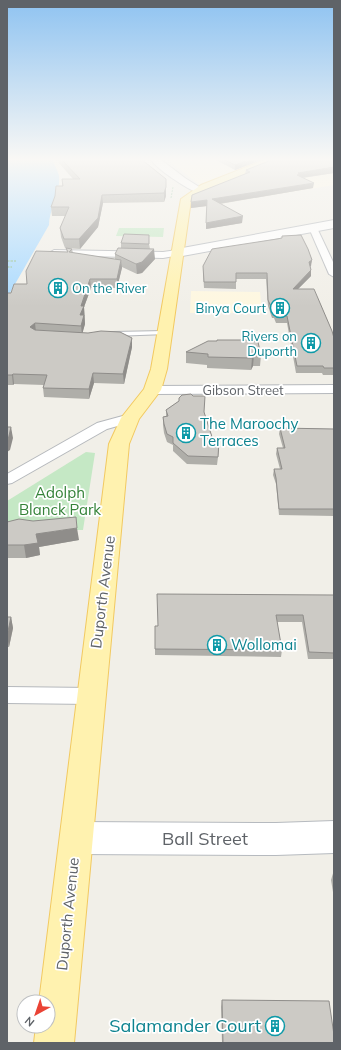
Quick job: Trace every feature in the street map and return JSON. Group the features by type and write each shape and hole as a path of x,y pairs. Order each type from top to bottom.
{"main road":[{"name":"Duporth Avenue","path":"54,1043 119,444 130,418 152,390 159,369 184,208"}],"street":[{"path":"45,252 163,255 334,224"},
{"path":"313,228 334,274"},
{"name":"Gibson Street","path":"152,390 334,389"},
{"path":"7,480 102,426 130,418"},
{"path":"7,695 91,696"},
{"name":"Ball Street","path":"76,838 276,839 334,837"}],"lane":[{"path":"104,336 126,333 164,333"}],"path":[{"path":"7,260 16,261"},
{"path":"7,267 12,268"}],"shaded area":[{"path":"191,291 260,292 262,313 190,313"}],"green space":[{"path":"119,228 164,228 163,237 116,236"},
{"name":"Adolph Blanck Park","path":"86,452 95,453 83,530 7,529 7,501"}],"water":[{"path":"7,208 53,208 49,225 7,298"}],"building":[{"path":"69,208 100,208 98,218 79,239 64,239 60,228"},
{"path":"207,208 228,208 243,216 206,223"},
{"path":"124,234 149,235 149,244 121,243"},
{"path":"301,235 312,260 309,262 311,270 293,289 314,289 334,338 334,368 324,368 323,366 297,366 287,316 276,316 275,311 273,311 268,300 267,273 236,273 236,282 204,282 203,266 212,249 277,239 282,238 282,236"},
{"path":"66,248 72,249 69,252 121,260 117,279 90,279 81,306 84,306 80,315 84,315 81,326 35,323 30,327 35,330 88,333 101,331 120,332 132,338 123,374 93,373 89,389 43,388 47,375 7,375 7,293 11,293 14,284 27,284 26,271 36,251 68,252"},
{"path":"118,248 154,249 142,262 136,264 115,254"},
{"path":"252,340 258,342 261,355 254,355 252,358 208,357 208,354 186,352 208,341"},
{"name":"The Maroochy Terraces","path":"191,394 193,396 205,396 204,412 213,440 219,441 218,457 188,456 173,443 173,437 167,434 163,417 168,416 166,410 179,401 179,398 182,395"},
{"path":"7,427 11,427 7,441"},
{"path":"280,428 334,429 334,509 279,509 274,469 282,469 277,448 285,448"},
{"path":"76,517 77,528 36,534 38,543 7,545 7,522 19,519 33,521"},
{"path":"157,594 334,595 334,653 309,652 303,615 276,615 282,650 155,649 155,626 158,626"},
{"path":"7,617 11,617 7,636"},
{"name":"Salamander Court","path":"222,1000 329,1001 334,1043 223,1043"}],"place":[{"name":"On the River","path":"58,288"},
{"name":"Binya Court","path":"280,308"},
{"name":"Rivers on Duporth","path":"311,343"},
{"name":"The Maroochy Terraces","path":"186,433"},
{"name":"Wollomai","path":"217,645"},
{"name":"Salamander Court","path":"275,1026"}]}
